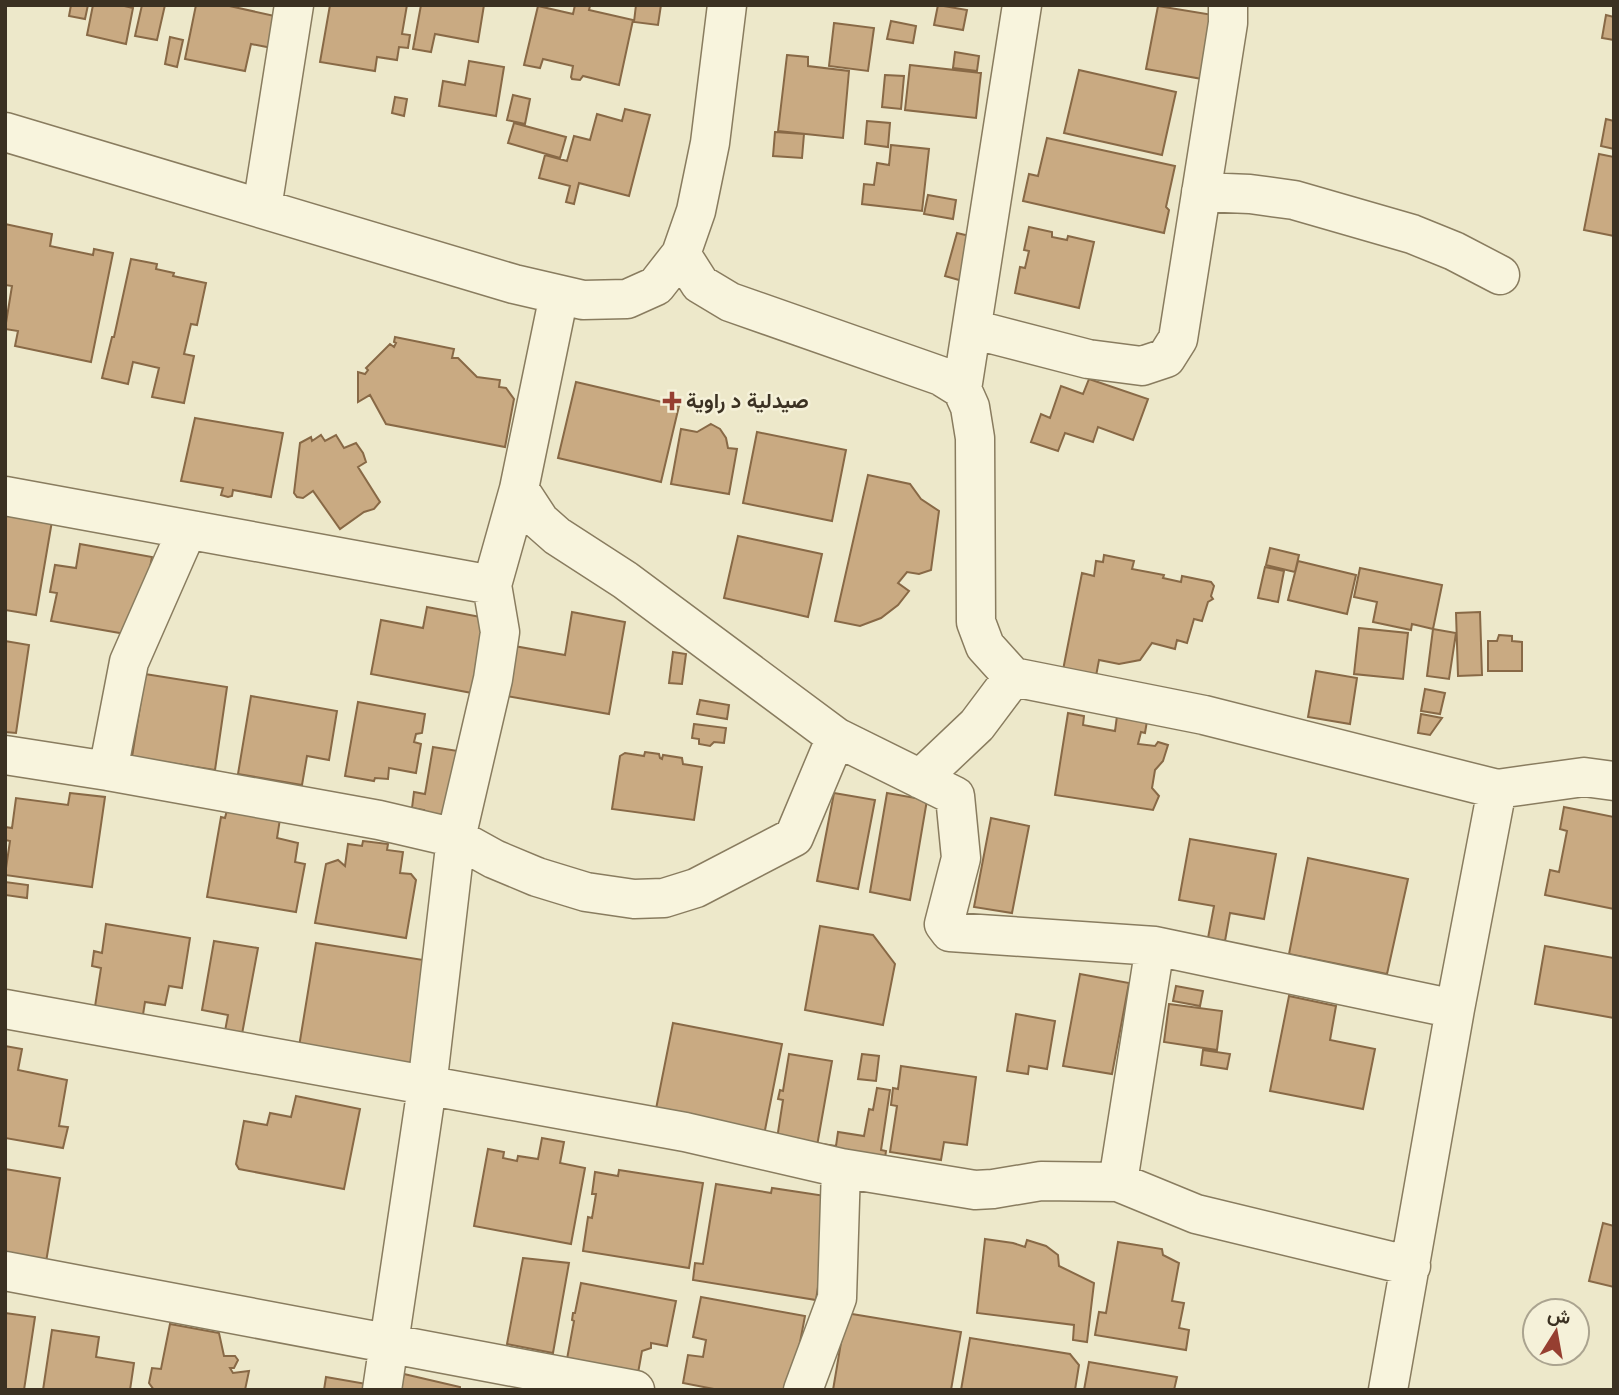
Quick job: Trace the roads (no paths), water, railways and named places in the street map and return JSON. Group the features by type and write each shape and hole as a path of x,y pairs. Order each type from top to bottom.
{"street":[{"path":"262,208 293,5"},
{"path":"5,132 514,284 583,300 627,299 656,286 681,254 696,211 710,143 727,5"},
{"path":"1022,5 962,389 970,407 975,438 976,622 985,646 1013,677 1204,715 1497,789 1584,777 1614,781"},
{"path":"972,329 1088,359 1142,366 1166,358 1178,339 1228,23 1228,5"},
{"path":"1201,192 1250,194 1294,200 1412,234 1454,251 1500,275"},
{"path":"681,254 700,284 730,302 941,376 962,389"},
{"path":"382,1390 427,1087 456,838 500,632 492,584 519,489 559,295"},
{"path":"519,489 541,522 557,536 625,580 836,737 955,796 961,858 944,924 950,932 1155,946 1455,1009"},
{"path":"5,496 492,584"},
{"path":"108,771 129,662 187,530"},
{"path":"920,779 977,725 1013,677"},
{"path":"5,755 379,820 456,838 494,859 537,877 586,892 634,899 664,898 696,888 794,837 836,737"},
{"path":"1388,1390 1497,789"},
{"path":"1118,1182 1155,946"},
{"path":"5,1009 685,1132 841,1168 975,1190 1041,1181 1118,1182 1196,1214 1411,1266"},
{"path":"803,1390 837,1298 841,1168"},
{"path":"5,1271 635,1390"}],"place":[{"name":"صيدلية د راوية","path":"672,401"}]}
